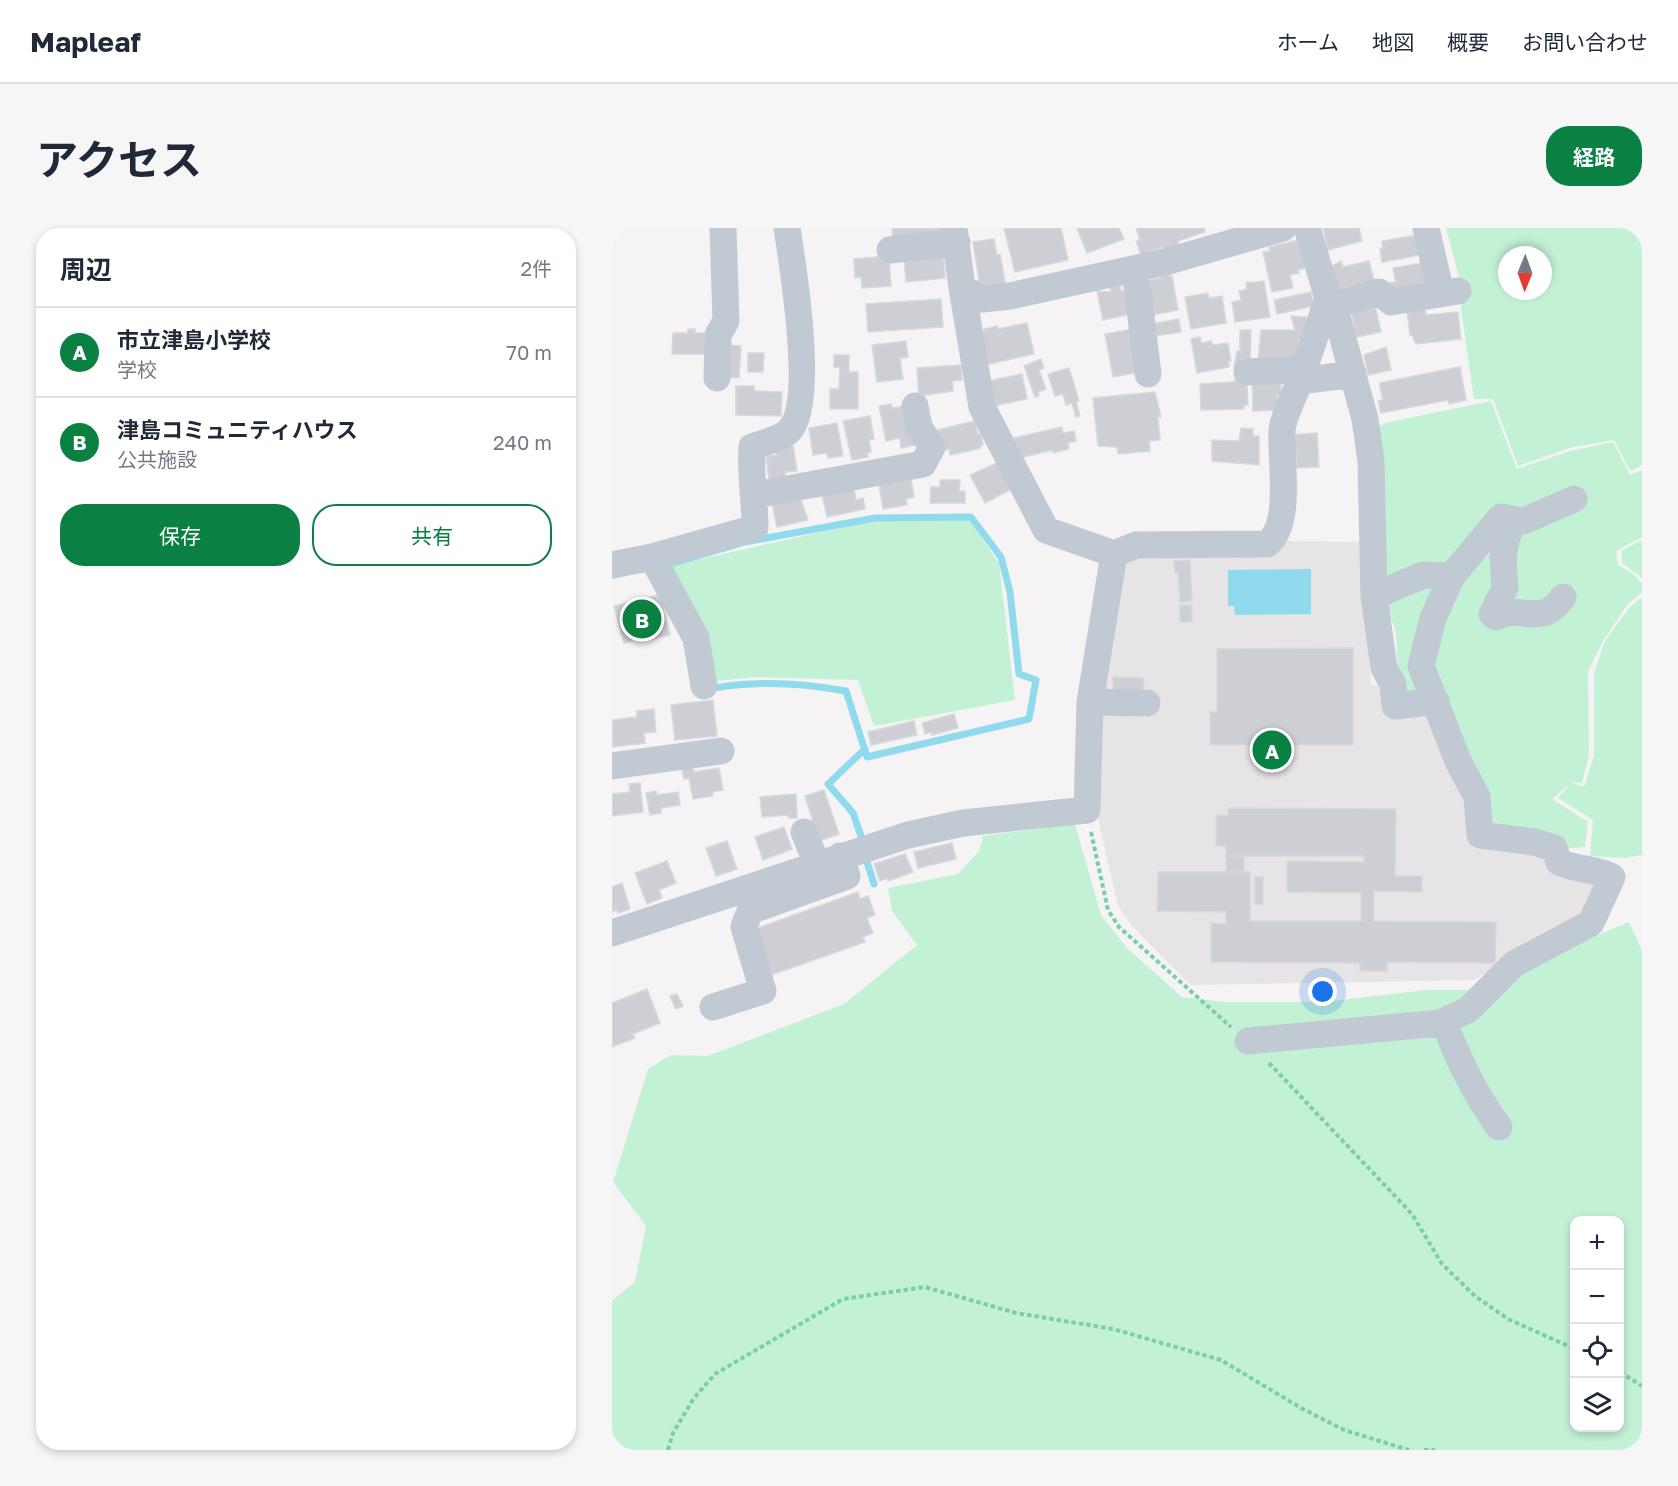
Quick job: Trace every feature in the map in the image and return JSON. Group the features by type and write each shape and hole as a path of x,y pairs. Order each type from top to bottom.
{"street":[{"path":"717,378 718,335 726,321 723,228"},
{"path":"612,565 652,557 755,528 755,495 750,478 752,447 788,432 798,414 802,351 787,228"},
{"path":"962,288 983,299 1010,296 1135,269 1245,241 1283,228"},
{"path":"1307,228 1365,419 1371,461 1374,596 1384,668 1393,684 1395,706 1436,700"},
{"path":"1330,302 1379,292 1391,302 1449,292 1426,228"},
{"path":"890,250 956,235 962,288 982,407 1046,530 1114,554 1136,545 1267,544 1273,539 1277,534 1284,480 1282,429 1330,302"},
{"path":"1135,269 1148,374"},
{"path":"1247,372 1301,375 1353,374"},
{"path":"755,495 923,464 932,447 919,428 915,406"},
{"path":"1248,1041 1444,1021 1468,1010 1514,964 1591,923 1612,877 1600,871 1567,866 1559,862 1554,848 1533,842 1480,835 1477,797 1458,761 1421,666 1433,618 1452,576 1501,518 1524,521 1574,499"},
{"path":"1513,521 1503,558 1505,588 1492,614 1496,617 1518,612 1542,615 1555,609 1563,597"},
{"path":"612,933 908,835 963,824 1087,810 1090,702 1114,554"},
{"path":"652,557 696,638 704,686"},
{"path":"1374,596 1423,575 1452,576"},
{"path":"1090,702 1147,703"},
{"path":"612,766 721,751"},
{"path":"713,1007 763,991 744,927 750,911 847,876 804,832"},
{"path":"1444,1021 1459,1063 1480,1102 1499,1127"}],"path":[{"path":"1087,810 1108,909 1119,927 1248,1041 1412,1214 1442,1264 1475,1296 1508,1319 1570,1347"},
{"path":"668,1450 673,1433 694,1398 716,1374 843,1299 926,1287 1016,1313 1113,1329 1202,1353 1221,1360 1301,1408 1344,1430 1409,1450"},
{"path":"1624,1375 1642,1386"},
{"path":"1424,1450 1435,1450"}],"shaded area":[{"path":"1280,541 1362,542 1371,685 1388,684 1432,707 1455,764 1599,874 1587,921 1473,980 1190,985 1132,926 1118,906 1096,810 1094,736 1118,567 1139,553"}],"green space":[{"path":"1446,228 1642,228 1642,465 1630,471 1614,440 1569,448 1518,466 1493,399 1474,399 1461,309 1463,292"},
{"path":"1491,401 1517,469 1570,451 1613,442 1630,475 1642,470 1642,537 1616,551 1618,565 1632,573 1642,583 1642,592 1627,605 1603,641 1588,672 1589,755 1582,783 1571,782 1584,787 1594,756 1594,673 1605,641 1629,608 1642,597 1642,855 1625,858 1590,856 1593,820 1558,798 1570,784 1552,799 1588,822 1585,847 1557,849 1483,831 1438,698 1399,701 1396,633 1390,615 1383,615 1373,430 1385,423"},
{"path":"969,519 999,563 1015,700 874,726 858,680 757,677 716,681 672,571 674,565 875,520"},
{"path":"1642,540 1642,578 1622,563 1622,550"},
{"path":"1075,824 1101,915 1128,949 1182,997 1225,1002 1324,1002 1426,990 1468,990 1629,922 1642,951 1642,1450 612,1450 612,1301 635,1282 646,1226 613,1182 648,1069 671,1055 708,1056 844,1004 917,945 892,911 888,888 958,874 979,851 983,836"}],"water":[{"path":"1311,569 1311,614 1235,615 1234,606 1228,606 1228,570"}],"building":[{"path":"892,228 947,228 948,235 893,241"},
{"path":"1004,228 1061,228 1068,260 1015,272"},
{"path":"1077,228 1119,228 1124,239 1087,253"},
{"path":"1136,228 1204,228 1205,232 1178,241 1179,245 1147,252 1149,258 1143,260 1136,241 1140,240"},
{"path":"1323,228 1359,228 1362,241 1328,250"},
{"path":"1422,234 1426,254 1382,262 1380,249 1383,248 1382,241"},
{"path":"994,239 997,255 1000,254 1006,287 974,290 972,282 979,280 973,242"},
{"path":"1299,240 1305,268 1298,270 1299,273 1290,275 1293,288 1272,292 1263,252 1270,251 1269,247"},
{"path":"943,253 945,278 906,282 904,257"},
{"path":"889,256 891,286 862,288 861,277 855,278 854,259"},
{"path":"1341,261 1343,267 1369,261 1376,288 1340,297 1332,266"},
{"path":"1427,262 1432,290 1390,297 1387,283 1396,282 1393,268"},
{"path":"1167,269 1169,276 1172,276 1178,310 1147,316 1140,282 1161,278 1160,271"},
{"path":"1264,281 1270,317 1235,322 1232,302 1241,300 1239,291 1247,289 1246,283"},
{"path":"1120,285 1121,291 1129,289 1133,311 1126,312 1127,315 1103,320 1097,291 1111,292 1110,287"},
{"path":"1311,292 1314,306 1277,314 1274,300"},
{"path":"1208,293 1209,298 1222,296 1226,323 1191,329 1185,297"},
{"path":"941,299 943,327 868,332 866,304"},
{"path":"1375,305 1381,332 1356,337 1351,310"},
{"path":"1425,308 1426,315 1458,312 1461,339 1416,344 1410,335 1407,310"},
{"path":"1291,316 1306,317 1306,339 1299,339 1298,362 1258,361 1261,330 1295,330"},
{"path":"1179,319 1181,332 1148,337 1146,325"},
{"path":"1027,323 1034,354 985,365 978,334 984,332 984,329 997,326 998,329"},
{"path":"688,329 695,329 695,333 708,333 708,354 672,354 673,333 688,333"},
{"path":"1133,329 1141,372 1113,377 1105,334"},
{"path":"1240,330 1251,330 1250,366 1234,367 1237,351 1240,351"},
{"path":"1200,337 1201,343 1212,341 1212,345 1228,343 1231,361 1228,361 1229,367 1197,373 1191,339"},
{"path":"906,341 908,357 900,358 903,379 877,382 872,345"},
{"path":"726,345 741,346 739,378 724,377"},
{"path":"1386,347 1391,370 1368,375 1364,355"},
{"path":"748,353 764,353 763,372 748,372"},
{"path":"834,355 849,355 849,372 858,372 858,409 830,409 830,389 839,389 840,367 834,367"},
{"path":"1041,359 1044,368 1039,370 1046,389 1038,392 1039,396 1035,397 1024,366"},
{"path":"961,365 962,380 952,381 953,391 919,396 917,368"},
{"path":"1460,367 1466,400 1449,404 1448,400 1381,413 1378,401 1383,400 1379,383"},
{"path":"1069,368 1079,401 1076,402 1080,416 1076,417 1072,403 1066,405 1063,394 1055,396 1048,374"},
{"path":"1022,374 1027,399 993,406 988,381"},
{"path":"1234,380 1247,380 1248,405 1244,405 1244,409 1201,410 1200,384 1234,382"},
{"path":"1252,380 1281,382 1281,395 1277,395 1278,410 1253,411"},
{"path":"736,386 754,386 754,391 782,392 781,416 736,415"},
{"path":"1155,392 1161,417 1158,417 1160,440 1149,441 1150,451 1118,454 1117,447 1098,446 1093,398"},
{"path":"891,404 892,408 905,406 916,445 901,448 900,438 886,441 879,406"},
{"path":"870,416 874,439 869,440 871,452 867,453 868,457 852,460 843,421"},
{"path":"975,421 978,434 981,433 983,445 980,445 981,448 950,455 949,449 945,450 937,430"},
{"path":"837,423 843,456 828,458 827,453 813,455 809,428"},
{"path":"1062,427 1063,433 1074,431 1076,441 1068,443 1069,449 1053,453 1053,450 1019,458 1014,438"},
{"path":"1241,428 1253,429 1253,436 1259,436 1259,465 1212,461 1212,440 1239,441"},
{"path":"1317,433 1319,467 1291,468 1290,465 1297,464 1295,446 1290,435"},
{"path":"793,446 797,471 785,472 786,477 769,479 766,457 777,455 776,449"},
{"path":"999,462 1010,490 985,503 970,475"},
{"path":"911,478 914,497 906,499 907,505 883,509 879,484"},
{"path":"940,480 960,480 959,491 965,491 965,503 930,503 931,487 940,487"},
{"path":"854,488 856,500 863,498 865,509 827,517 822,494"},
{"path":"800,497 808,520 777,527 772,503"},
{"path":"1190,560 1192,601 1180,602 1178,573 1175,573 1174,561"},
{"path":"660,595 670,635 652,639 650,632 631,637 632,641 624,643 614,606"},
{"path":"1180,605 1192,605 1192,622 1180,622"},
{"path":"1353,648 1353,745 1210,745 1210,712 1217,712 1217,649"},
{"path":"1113,677 1144,678 1143,692 1113,690"},
{"path":"713,700 717,736 675,740 671,705"},
{"path":"654,709 656,732 644,733 645,743 613,747 612,720 637,717 637,711"},
{"path":"954,714 958,728 932,735 932,732 925,734 922,723"},
{"path":"914,721 917,735 871,745 868,732"},
{"path":"693,767 694,772 719,768 723,790 712,792 713,796 693,799 689,778 684,779 682,768"},
{"path":"640,783 643,812 612,816 612,794 630,792 629,784"},
{"path":"824,790 839,834 819,841 805,796"},
{"path":"656,791 657,795 678,792 680,805 661,808 661,813 650,815 646,793"},
{"path":"796,794 797,818 789,818 788,815 762,817 760,797"},
{"path":"1228,808 1396,809 1395,876 1422,876 1422,892 1374,891 1374,921 1496,922 1495,963 1387,962 1387,971 1360,971 1360,963 1211,962 1211,923 1226,924 1226,912 1157,911 1158,872 1250,872 1250,921 1361,921 1361,893 1287,892 1287,861 1364,862 1364,856 1226,856 1226,846 1216,846 1216,815 1228,815"},
{"path":"784,827 792,849 763,860 755,837"},
{"path":"727,841 737,869 716,876 706,848"},
{"path":"952,843 956,859 918,868 914,852"},
{"path":"905,854 913,872 888,881 887,878 880,881 874,864"},
{"path":"1226,856 1244,856 1244,872 1226,872"},
{"path":"667,861 676,883 659,890 662,898 647,904 635,873"},
{"path":"1255,877 1263,877 1263,904 1255,904"},
{"path":"622,883 630,909 618,913 617,910 612,912 612,887"},
{"path":"858,892 860,899 868,896 875,915 867,918 873,933 863,937 865,942 771,975 755,929"},
{"path":"647,989 660,1023 633,1034 635,1038 612,1047 612,1003"},
{"path":"677,994 683,1006 676,1009 670,996"}],"waterway":[{"path":"971,517 1001,557 1010,592 1019,674 1036,680 1029,719 867,757 846,691 780,684 747,684 714,688 702,633 669,573 670,564 745,542 875,518 971,517"},
{"path":"861,836 853,813 828,784 865,749"},
{"path":"866,859 874,884"}],"place":[{"name":"津島コミュニティハウス","path":"642,619"},
{"name":"市立津島小学校","path":"1272,750"}]}
